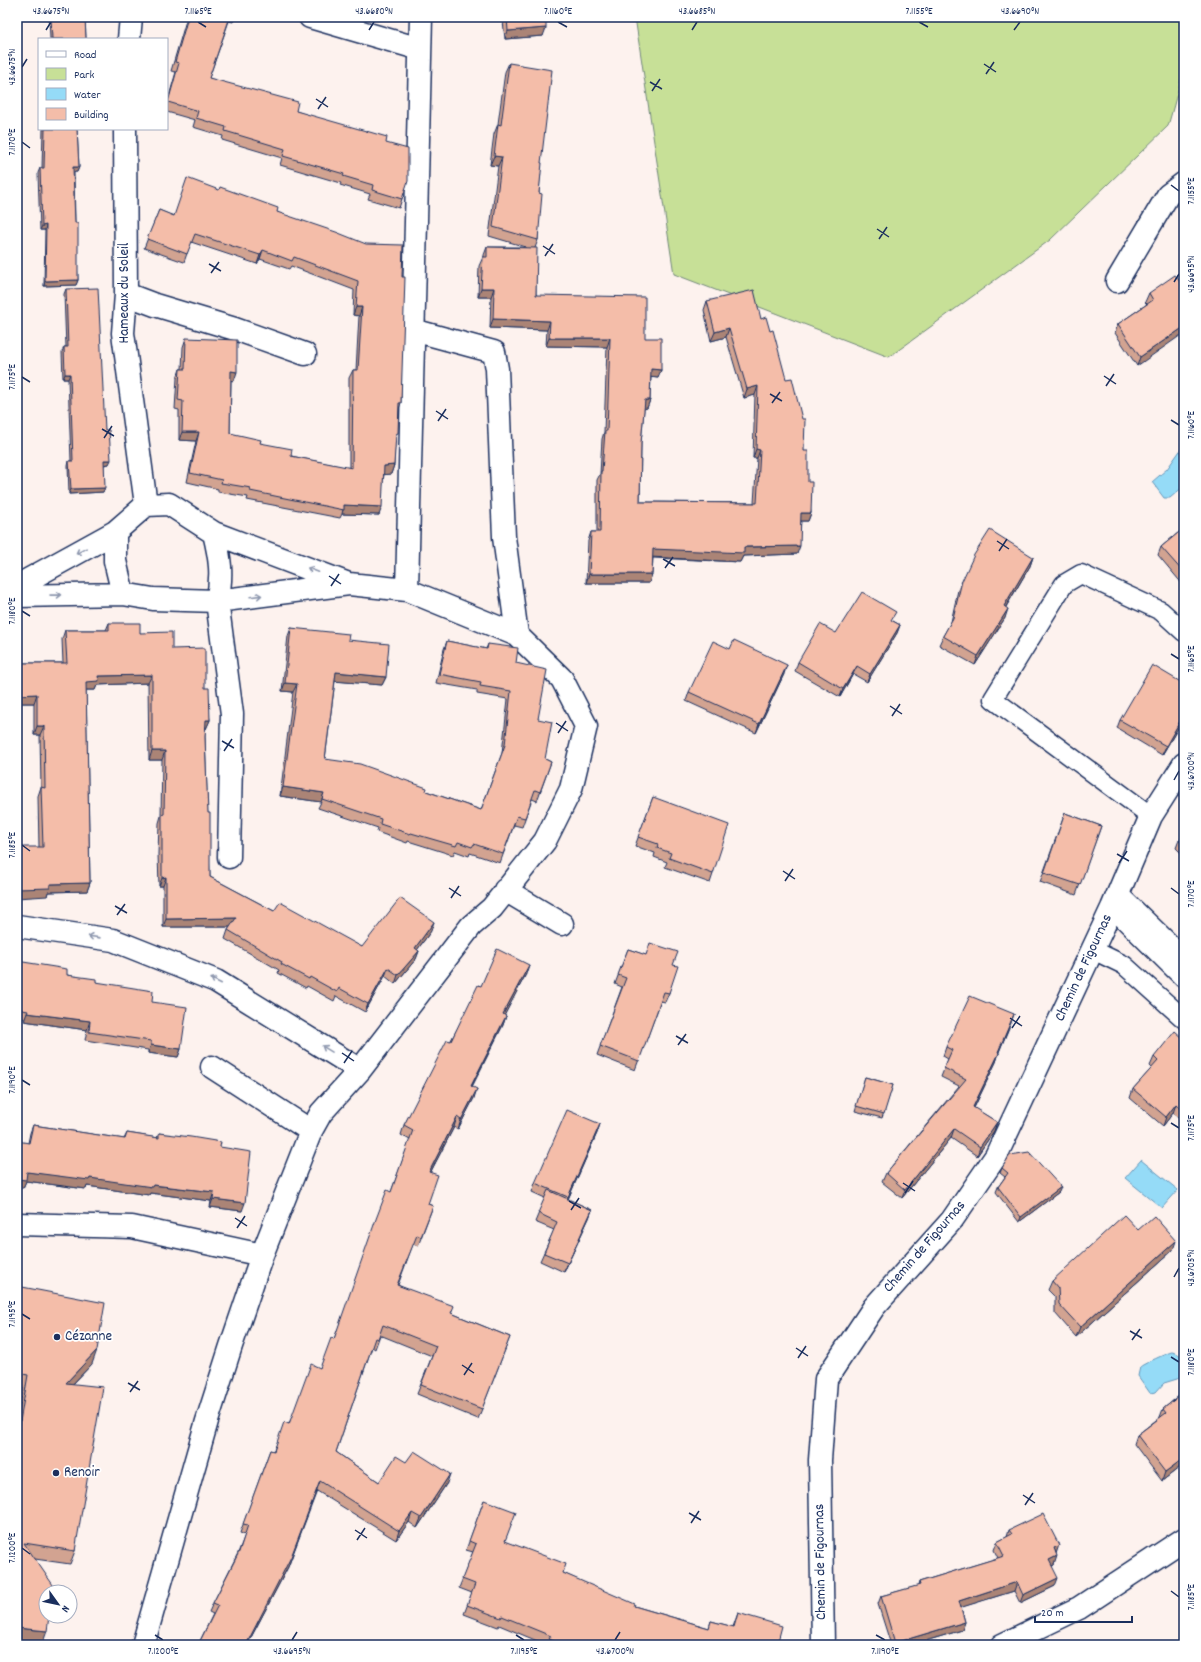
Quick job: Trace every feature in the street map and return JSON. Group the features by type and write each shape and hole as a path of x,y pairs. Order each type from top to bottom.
{"street":[{"path":"130,38 131,17"},
{"path":"310,17 420,49"},
{"path":"407,590 421,17"},
{"name":"Hameaux du Soleil","path":"125,130 126,294 123,332 146,505"},
{"path":"1117,280 1168,195 1184,183"},
{"path":"126,294 155,305 235,329 305,354"},
{"path":"413,330 494,352 497,369 504,537 517,635"},
{"path":"17,586 115,532 146,505 170,504 214,533 349,584"},
{"path":"115,532 115,561 123,594"},
{"path":"214,533 221,563 221,583 217,601 232,714 230,857"},
{"path":"17,596 123,594 153,599 217,601 349,584 407,590 517,635 562,679 586,726 571,789 545,841 492,908 471,926 360,1070 320,1113 311,1131 262,1255 230,1346 142,1645"},
{"name":"Chemin de Figournas","path":"823,1645 820,1460 826,1379 874,1307 952,1220 996,1156 1115,900 1151,816 1184,764"},
{"path":"505,890 562,924"},
{"path":"17,926 113,940 216,981 360,1070"},
{"path":"212,1067 311,1131"},
{"path":"17,1224 132,1227 262,1255"},
{"path":"1002,1645 1079,1608 1184,1539"}],"lane":[{"path":"1151,816 993,699 1064,584 1081,574 1161,611 1184,632"},
{"path":"1115,900 1184,957"},
{"path":"1115,900 1184,979"},
{"path":"1092,950 1124,965 1184,1020"}],"green space":[{"path":"635,17 1184,17 1184,69 1168,126 1050,240 889,357 674,274"}],"water":[{"path":"1182,448 1184,449 1184,486 1170,498 1164,498 1152,482 1167,469"},
{"path":"1141,1160 1178,1190 1162,1208 1125,1178"},
{"path":"1172,1352 1177,1353 1182,1357 1184,1363 1184,1375 1164,1383 1156,1392 1150,1393 1138,1376 1140,1367"}],"building":[{"path":"51,17 85,17 86,38 52,38"},
{"path":"188,17 230,17 209,78 298,102 296,111 387,137 386,143 408,149 408,181 402,199 372,190 373,185 343,176 344,174 283,156 285,149 225,131 226,127 196,118 198,111 168,102 179,63 175,62"},
{"path":"507,17 546,17 546,28 508,31"},
{"path":"509,63 552,70 541,163 539,193 542,194 538,240 493,227 502,157 494,156 498,124 501,125"},
{"path":"45,130 77,130 79,167 73,167 75,223 78,223 78,280 45,281 46,225 42,226 40,168 44,168"},
{"path":"187,178 219,190 220,187 278,208 277,212 366,244 403,245 402,277 405,277 401,403 399,403 398,433 396,434 394,465 384,466 382,507 344,505 344,510 250,491 251,488 221,483 222,480 190,473 199,432 182,432 183,401 178,400 180,369 185,369 186,338 237,340 237,372 231,371 230,433 261,440 260,443 292,449 291,456 352,468 353,370 358,370 362,307 356,307 358,281 294,257 292,261 263,250 260,255 195,234 187,254 147,239 159,210 174,216"},
{"path":"487,247 537,248 536,295 645,297 645,338 661,338 661,370 651,369 650,400 645,400 641,443 640,502 757,503 760,450 756,449 758,386 747,389 729,328 715,332 707,301 754,290 761,319 766,317 770,331 773,330 786,379 792,378 802,419 805,419 804,451 808,451 808,482 812,482 811,513 801,513 800,546 744,547 744,553 653,549 652,574 589,574 591,532 600,532 601,471 605,431 607,431 610,338 549,338 550,321 493,319 494,288 481,288 483,257 487,257"},
{"path":"1175,275 1184,286 1184,327 1140,357 1118,324 1153,300 1149,293"},
{"path":"98,288 105,430 109,430 111,460 104,460 105,488 71,489 69,461 73,461 70,374 65,374 64,347 68,347 66,289"},
{"path":"1184,528 1184,573 1161,547"},
{"path":"990,530 1033,557 1004,606 1008,609 978,656 943,636 953,618 962,581 974,555"},
{"path":"862,592 896,612 891,620 900,625 870,674 857,666 843,689 798,662 820,624 836,633"},
{"path":"109,623 140,623 140,633 172,632 172,649 205,648 205,688 209,688 210,720 206,720 205,737 208,813 210,813 210,877 274,911 280,902 362,947 400,898 434,922 415,948 419,951 398,975 388,968 368,1004 339,988 337,992 310,977 309,979 281,964 282,962 228,930 236,918 166,919 166,877 162,878 162,815 164,814 165,751 152,751 152,675 98,676 99,681 86,682 90,883 50,884 50,888 17,889 17,847 43,847 41,787 45,788 44,726 37,726 37,694 19,695 19,663 67,663 65,630 109,630"},
{"path":"291,628 349,634 348,640 389,644 386,677 336,672 325,759 360,764 427,788 426,791 481,810 505,745 511,691 480,686 481,682 439,674 447,641 487,649 488,644 518,648 516,663 547,670 538,719 552,722 545,759 551,762 540,792 535,790 525,818 517,816 503,854 474,844 472,847 458,842 456,846 411,833 410,834 380,824 381,819 322,799 324,793 283,787 297,684 285,683"},
{"path":"734,640 787,665 759,724 689,692 713,641 730,649"},
{"path":"1152,665 1184,684 1184,714 1166,746 1120,720"},
{"path":"653,797 729,825 713,874 669,858 671,853 657,848 658,844 638,837"},
{"path":"1065,813 1101,826 1080,885 1044,873"},
{"path":"1184,835 1184,844 1179,840"},
{"path":"650,943 678,952 673,965 678,966 669,993 664,992 639,1061 600,1046 626,978 618,975 628,949 646,955"},
{"path":"497,949 529,965 503,1014 506,1016 471,1086 477,1089 461,1120 457,1117 429,1172 438,1175 428,1204 433,1206 421,1237 417,1235 397,1285 454,1306 451,1313 510,1337 482,1409 421,1385 436,1346 383,1325 378,1339 375,1338 336,1452 379,1482 396,1456 406,1462 414,1451 450,1474 421,1518 412,1513 399,1531 320,1481 291,1557 246,1645 198,1645 218,1605 213,1603 239,1552 248,1525 243,1524 270,1450 274,1451 284,1422 289,1424 311,1364 320,1368 331,1338 334,1339 376,1219 387,1190 391,1192 413,1130 404,1125 447,1040 451,1041 478,985 481,986"},
{"path":"17,961 67,969 67,975 96,979 96,982 153,991 152,1002 187,1007 181,1049 151,1045 151,1041 89,1032 90,1021 27,1013 28,1011 17,1009"},
{"path":"970,996 1014,1014 998,1052 999,1053 973,1107 997,1122 980,1147 954,1129 905,1190 886,1173 966,1079 944,1068 952,1050 946,1047"},
{"path":"1175,1031 1184,1039 1184,1111 1176,1104 1166,1117 1133,1089 1158,1061 1154,1057"},
{"path":"865,1077 893,1085 884,1114 856,1106"},
{"path":"567,1110 600,1124 568,1197 535,1183"},
{"path":"33,1125 125,1139 127,1133 159,1138 159,1133 221,1142 220,1147 251,1152 245,1203 213,1199 214,1192 153,1185 152,1187 90,1178 89,1180 27,1172 26,1180 17,1179 17,1141 29,1143"},
{"path":"1029,1152 1061,1187 1021,1217 998,1187 1008,1173 1002,1168 1010,1155"},
{"path":"548,1190 592,1210 568,1263 544,1253 557,1222 538,1213"},
{"path":"1124,1215 1138,1230 1154,1216 1176,1241 1080,1327 1059,1304 1058,1288 1052,1281"},
{"path":"17,1286 105,1303 97,1350 66,1383 103,1387 75,1551 24,1543 52,1584 38,1584 38,1624 48,1624 47,1631 17,1628 17,1439 28,1375 17,1373"},
{"path":"1184,1392 1184,1458 1165,1472 1137,1435 1166,1413 1163,1409"},
{"path":"484,1500 516,1512 505,1541 566,1564 563,1573 635,1604 634,1606 709,1628 711,1621 734,1627 738,1613 782,1626 777,1645 563,1645 549,1639 551,1636 502,1616 501,1618 467,1605 475,1584 462,1579 476,1544 469,1541"},
{"path":"1043,1514 1059,1545 1054,1548 1057,1556 1049,1560 1058,1578 1023,1595 1017,1582 959,1601 965,1622 895,1643 881,1596 920,1585 919,1582 1004,1556 997,1542 1012,1534 1009,1530"}],"place":[{"name":"Cézanne","path":"57,1337"},
{"name":"Renoir","path":"56,1473"}]}
